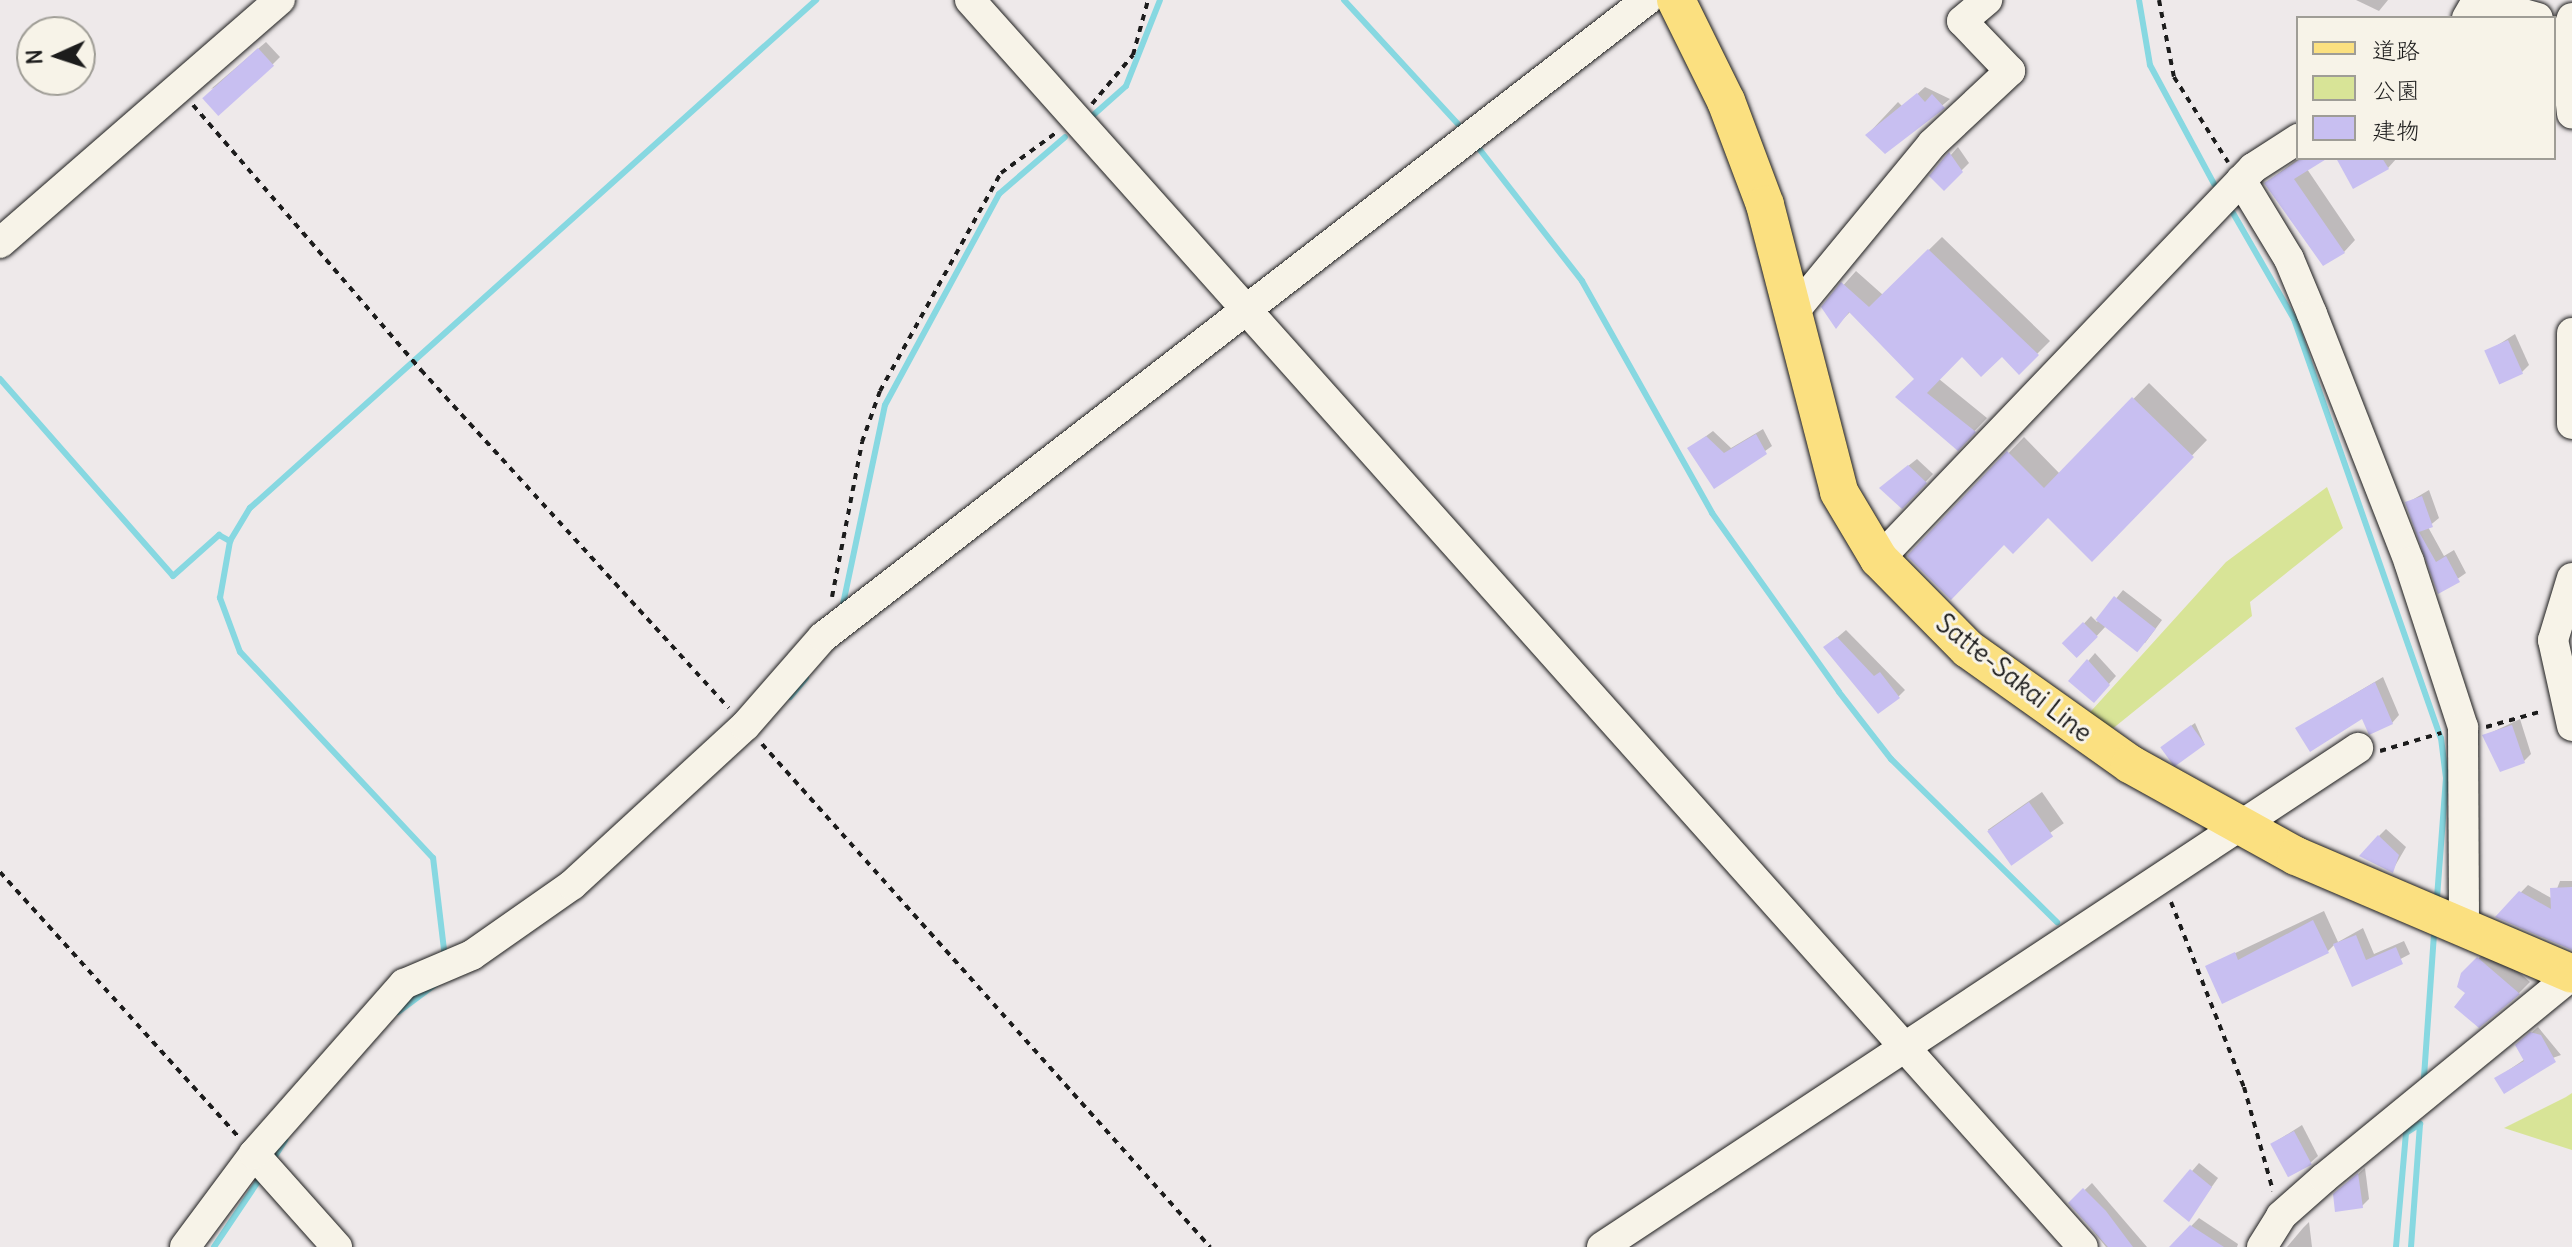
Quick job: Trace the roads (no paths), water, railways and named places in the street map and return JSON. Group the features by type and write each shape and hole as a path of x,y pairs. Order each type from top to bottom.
{"main road":[{"name":"Satte-Sakai Line","path":"1676,0 1749,159 1839,492 1879,559 1968,649 2060,719 2236,825 2572,974"}],"street":[{"path":"0,243 280,0"},
{"path":"970,0 2083,1247"},
{"path":"185,1247 262,1163 404,984 450,964 572,885 745,726 823,637 1647,0"},
{"path":"1792,314 1932,144 2010,71 1962,21 1987,0"},
{"path":"2468,16 2477,1 2538,16"},
{"path":"2558,21 2572,114"},
{"path":"1879,559 2241,180 2296,140"},
{"path":"2241,180 2289,259 2312,314 2409,562 2465,732 2464,928"},
{"path":"2572,333 2572,424"},
{"path":"2570,716 2553,640 2572,578"},
{"path":"1602,1247 2160,875 2358,748"},
{"path":"2262,1247 2281,1216 2572,974"},
{"path":"262,1163 337,1247"}],"waterway":[{"path":"445,958 433,858 240,652 220,598 230,541 250,508 816,0"},
{"path":"1090,118 1126,86 1160,0"},
{"path":"1344,0 1458,124"},
{"path":"2139,0 2150,65 2214,184"},
{"path":"842,609 885,405 999,194 1065,137"},
{"path":"1477,146 1582,281 1712,513 1839,692 1891,759 2057,922"},
{"path":"2233,213 2294,319 2441,738 2446,778 2437,897"},
{"path":"0,379 173,576 219,535 230,541"},
{"path":"790,697 806,678"},
{"path":"2424,1077 2434,935"},
{"path":"398,1012 445,977"},
{"path":"2396,1247 2406,1133 2420,1124"},
{"path":"2411,1247 2420,1124"},
{"path":"272,1161 285,1140"},
{"path":"214,1247 261,1177"}]}
